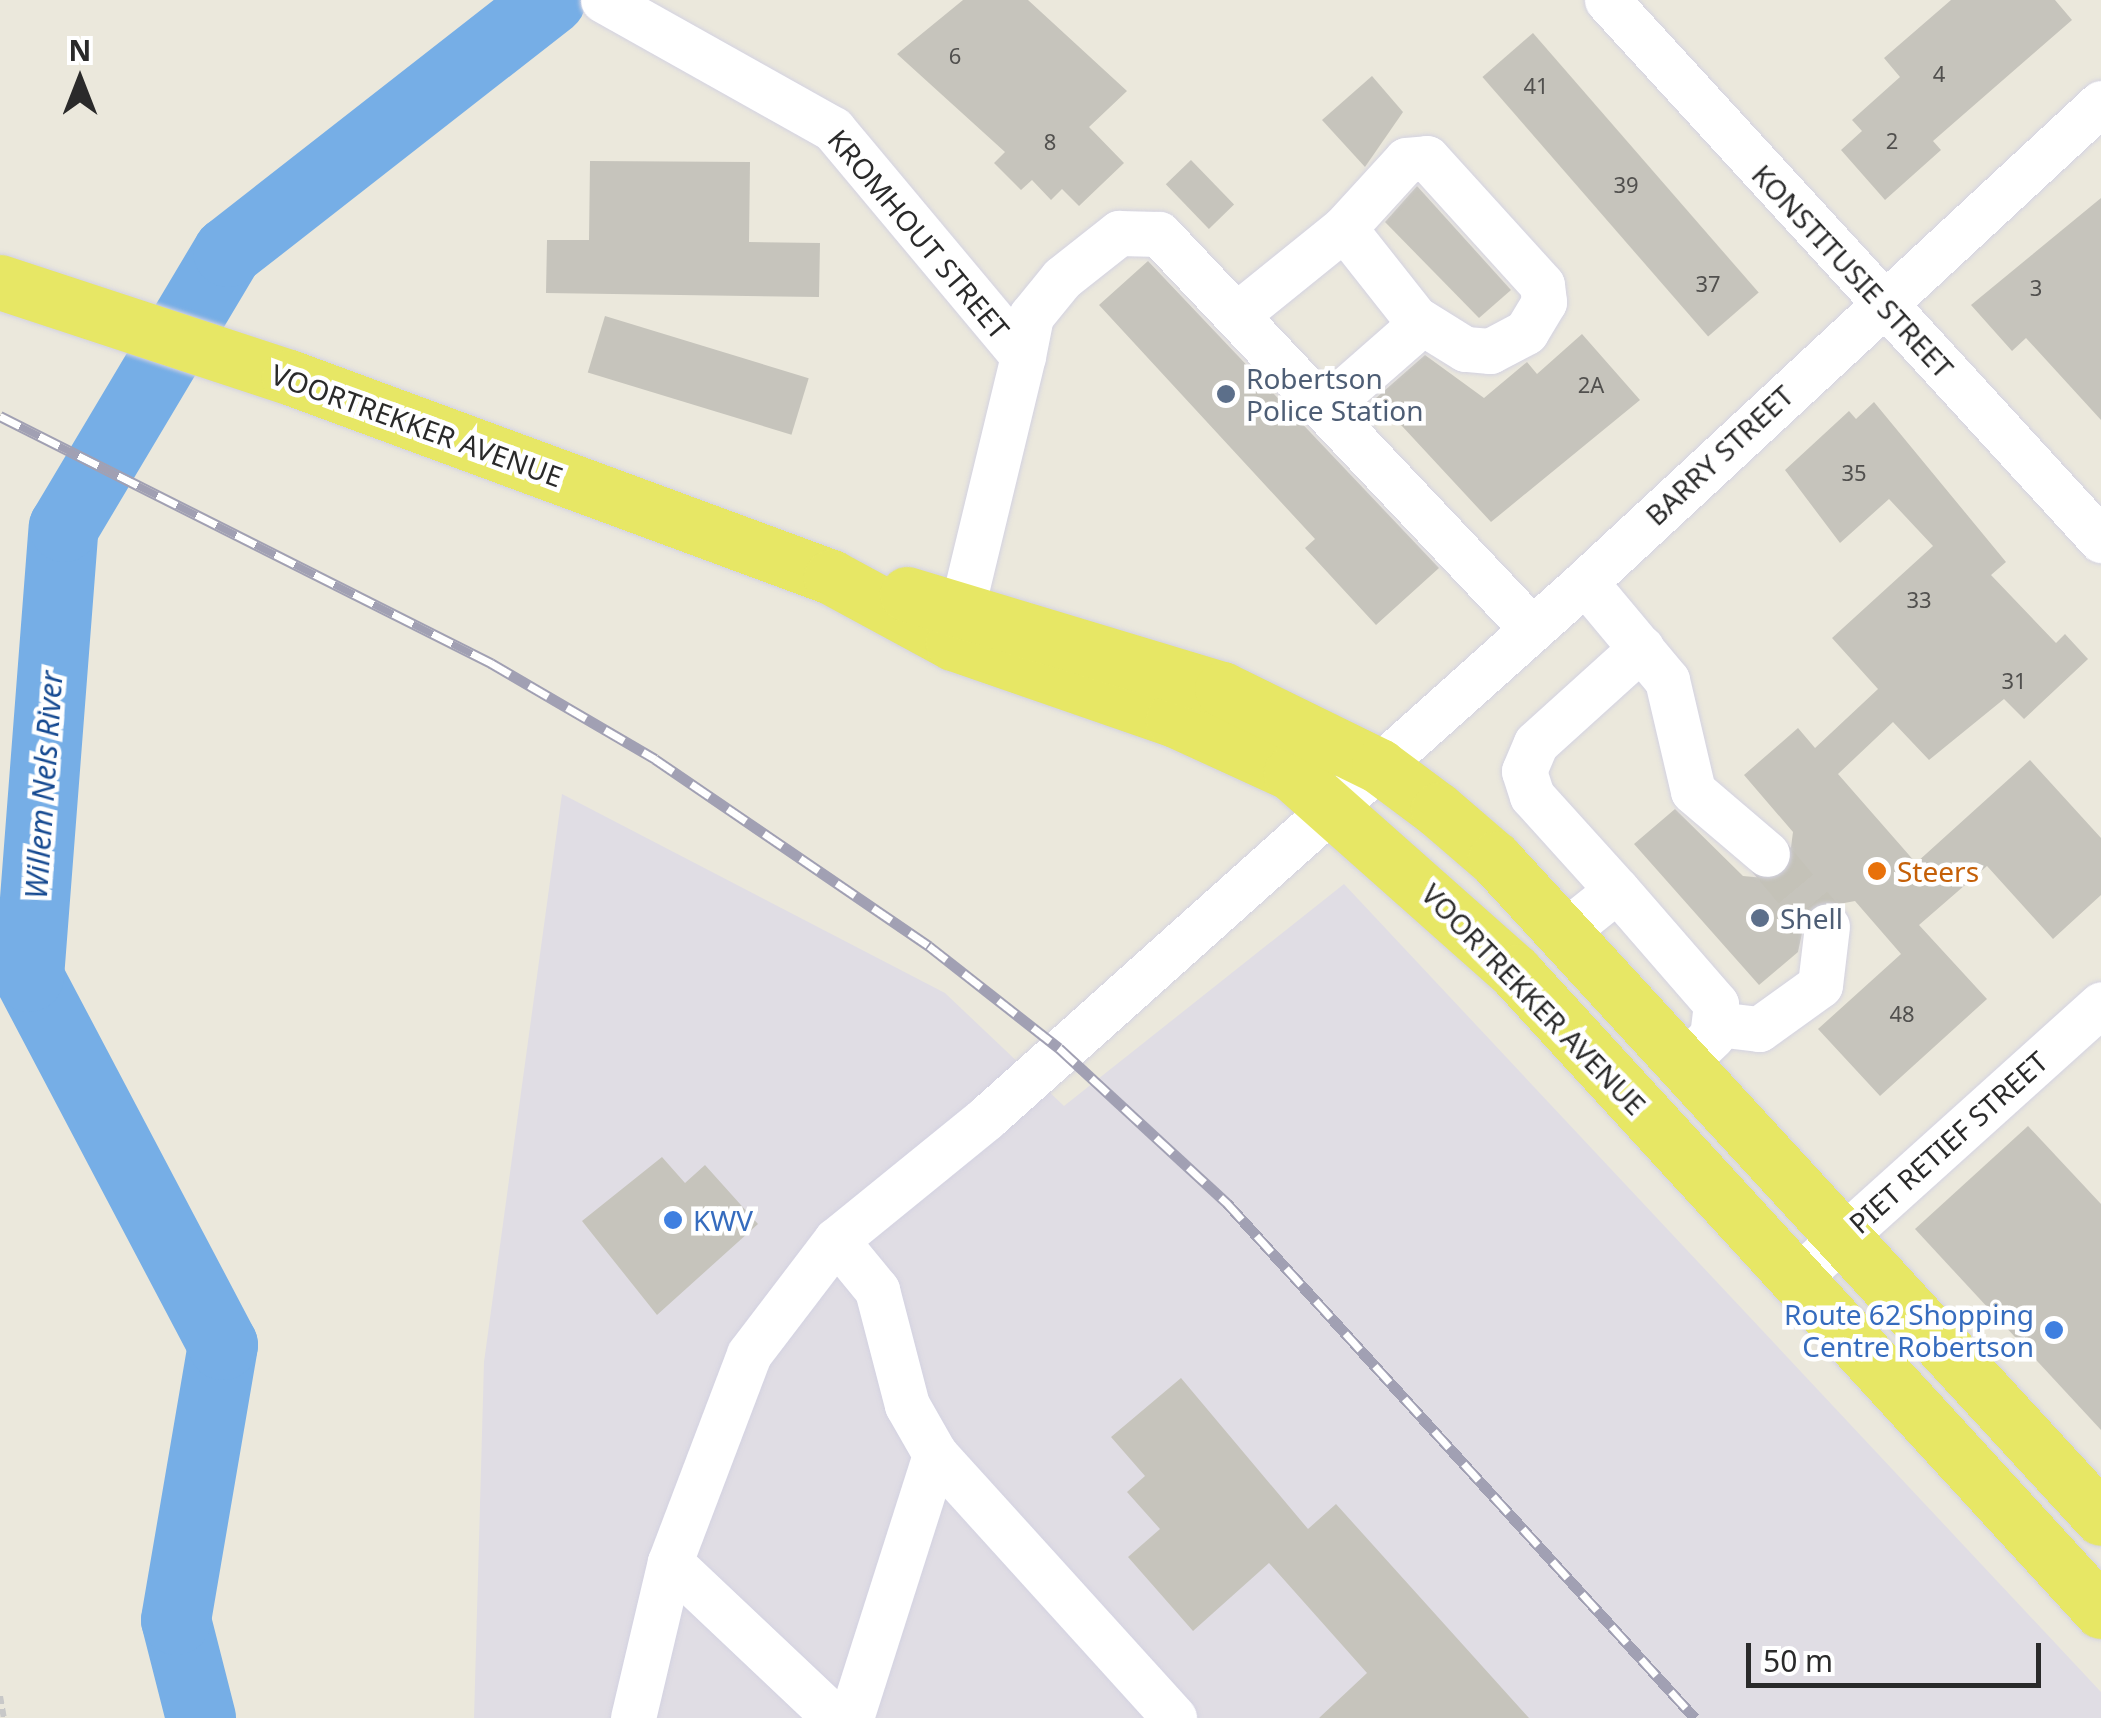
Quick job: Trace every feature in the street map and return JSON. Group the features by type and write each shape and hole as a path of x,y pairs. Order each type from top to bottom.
{"main road":[{"name":"VOORTREKKER AVENUE","path":"17,287 289,377 958,625 1173,719 1334,802 1502,958 2101,1612"},
{"name":"VOORTREKKER AVENUE","path":"958,625 1222,690 1379,766 1496,859 1681,1066 2101,1518"}],"street":[{"name":"KONSTITUSIE STREET","path":"1606,0 2101,540"},
{"name":"KROMHOUT STREET","path":"613,5 766,86 833,129 1023,356 958,625"},
{"name":"BARRY STREET","path":"632,1718 670,1562 749,1354 836,1240 986,1118 1334,802 1585,582 1880,302 2101,103"},
{"path":"1240,312 1344,228 1406,160 1427,158 1542,286 1544,302 1526,332 1490,351 1465,349 1415,318 1344,228"},
{"path":"1023,356 1043,296 1108,239 1134,229 1177,246 1532,629"},
{"path":"1328,406 1408,335 1415,318"},
{"path":"1585,582 1641,648 1679,709 1692,791 1767,854"},
{"path":"1641,648 1536,743 1524,772 1532,796 1716,1004 1716,1024 1681,1066"},
{"path":"1562,934 1617,890"},
{"path":"1716,1024 1759,1029 1820,985 1827,926"},
{"name":"PIET RETIEF STREET","path":"1795,1280 2101,1004"},
{"path":"836,1240 877,1290 907,1405 935,1454 1174,1718"},
{"path":"851,1718 935,1454"},
{"path":"670,1562 836,1718"}],"path":[{"path":"0,1696 4,1718"}],"shaded area":[{"path":"562,794 945,993 1064,1106 1344,884 2101,1692 2101,1718 474,1718 484,1362"}],"building":[{"path":"963,0 1028,0 1127,91 1089,127 1124,163 1079,206 1062,189 1051,200 1032,180 1021,190 994,163 1005,152 897,54"},
{"path":"1951,0 2055,0 2072,20 1933,141 1941,150 1885,200 1841,150 1862,131 1852,120 1900,77 1884,58"},
{"path":"1533,33 1759,293 1708,337 1482,77"},
{"path":"1372,76 1403,112 1365,167 1322,120"},
{"path":"1191,160 1234,205 1209,229 1166,184"},
{"path":"590,161 750,162 749,242 820,243 819,297 546,293 547,240 589,240"},
{"path":"1417,186 1511,290 1479,318 1385,222"},
{"path":"2101,198 2101,420 2026,338 2012,351 1971,305"},
{"name":"Robertson Police Station","path":"1148,261 1439,568 1376,625 1305,548 1315,539 1099,305"},
{"path":"605,316 809,378 791,435 588,372"},
{"path":"1582,334 1640,400 1491,522 1376,398 1425,355 1484,398 1527,362 1537,374"},
{"path":"1874,402 2006,562 1991,575 2056,643 2065,634 2088,659 2024,719 2004,699 1929,760 1893,722 1838,774 1916,863 2030,760 2101,838 2101,895 2053,939 1987,866 1919,925 1987,999 1880,1096 1818,1029 1901,954 1855,901 1807,910 1798,952 1759,985 1634,844 1675,809 1743,876 1775,879 1788,870 1793,832 1744,775 1798,728 1815,748 1878,689 1832,638 1933,546 1889,499 1840,543 1785,470 1849,411 1856,419"},
{"name":"Route 62 Shopping Centre Robertson","path":"2028,1126 2101,1204 2101,1430 1915,1229"},
{"path":"662,1157 685,1183 705,1165 758,1224 657,1315 582,1221"},
{"path":"1181,1378 1308,1529 1336,1504 1529,1718 1319,1718 1367,1673 1269,1563 1193,1631 1128,1557 1160,1529 1127,1492 1145,1476 1111,1437"}],"waterway":[{"name":"Willem Nels River","path":"201,1718 176,1620 223,1345 29,977 64,527 228,252 551,0"}],"tunnel":[{"path":"1767,854 1827,926"}],"railway":[{"path":"0,416 491,663 655,759 929,946 1059,1048 1227,1203 1695,1718"}],"place":[{"name":"Robertson Police Station","path":"1226,394"},
{"name":"Steers","path":"1877,871"},
{"name":"Shell","path":"1760,918"},
{"name":"KWV","path":"673,1220"},
{"name":"Route 62 Shopping Centre Robertson","path":"2054,1330"}]}
